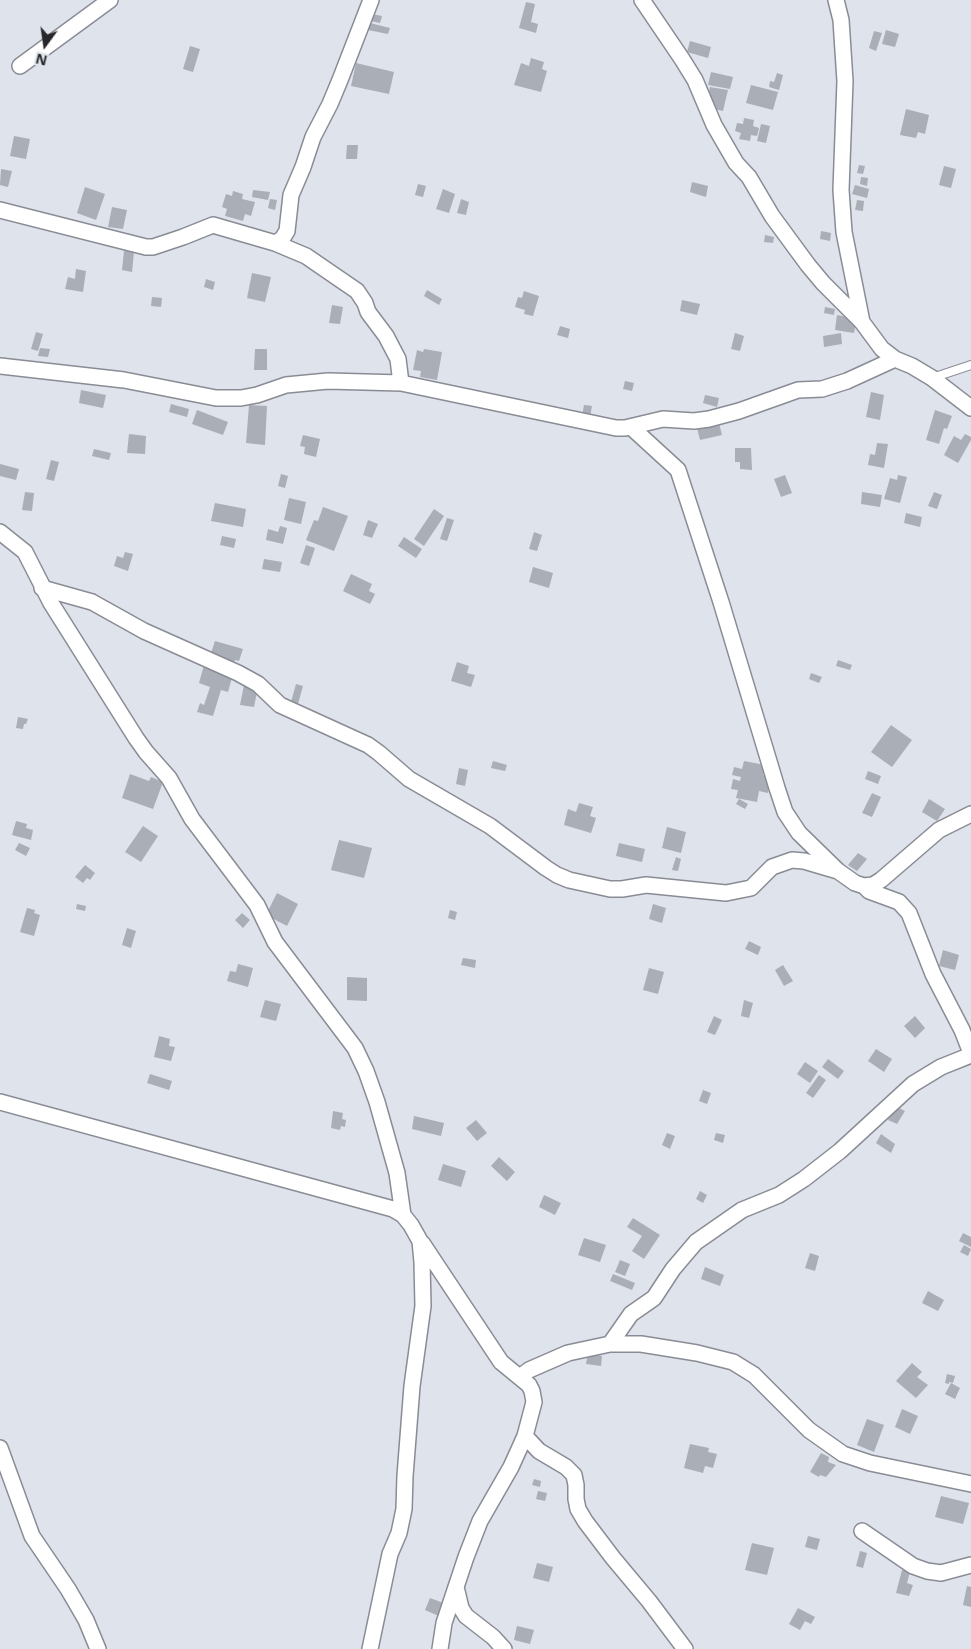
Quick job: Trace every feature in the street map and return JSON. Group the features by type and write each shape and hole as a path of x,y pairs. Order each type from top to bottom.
{"street":[{"path":"20,66 110,0"},
{"path":"275,243 282,239 287,231 291,195 313,137 340,80 371,0"},
{"path":"642,0 695,80 714,125 728,151 749,177 772,216 823,283 862,322 882,349 895,360 912,366 932,378 971,408"},
{"path":"836,0 841,20 845,81 842,175 844,232 862,322"},
{"path":"0,210 146,247 153,247 212,225 275,243 306,256 357,291 366,304 368,312 386,336 398,359 401,383"},
{"path":"0,366 124,380 216,398 241,398 258,395 286,385 328,381 401,383 616,428 631,427 662,418 694,421 709,419 798,390 822,389 847,381 895,360"},
{"path":"610,1344 631,1314 654,1298 673,1269 696,1242 742,1210 779,1195 804,1179 840,1150 913,1084 941,1067 971,1054 962,1030 933,974 909,913 899,902 870,891 864,886 855,883 838,870 799,833 790,820 782,805 721,602 678,470 631,427"},
{"path":"0,532 25,552 42,588 136,738 169,778 192,819 256,905 275,942 355,1048 366,1071 377,1102 396,1173 403,1214 493,1352 501,1362 530,1385 532,1390 534,1402 525,1436 511,1467 480,1520 444,1623 440,1649"},
{"path":"42,588 92,602 136,627 238,673 258,684 280,705 368,745 379,752 409,779 490,826 546,868 569,880 610,889 646,885 726,893 751,888 772,867 792,860 804,860 838,870"},
{"path":"864,886 873,885 881,880 939,830 971,814"},
{"path":"0,1102 355,1198 393,1209 403,1214"},
{"path":"370,1649 390,1554 399,1533 404,1509 412,1386 422,1306 420,1241"},
{"path":"520,1377 529,1370 568,1353 610,1344 641,1344 697,1352 733,1362 754,1375 809,1430 843,1454 870,1463 971,1484"},
{"path":"525,1436 539,1451 566,1467 574,1475 578,1509 584,1521 686,1649"},
{"path":"0,1448 32,1536 68,1589 86,1620 98,1649"},
{"path":"862,1531 913,1566 927,1571 942,1573 971,1565"},
{"path":"456,1587 461,1608 466,1616 493,1637 504,1649"}],"lane":[{"path":"932,378 971,365"}],"building":[{"path":"526,2 535,4 531,22 538,24 536,33 519,28"},
{"path":"372,14 382,16 380,23 370,21"},
{"path":"370,23 390,28 388,34 368,30"},
{"path":"886,30 899,34 895,47 882,44"},
{"path":"874,31 882,33 876,51 869,48"},
{"path":"690,41 711,47 708,58 687,52"},
{"path":"190,46 200,49 193,72 183,69"},
{"path":"531,58 544,62 542,69 547,71 541,92 514,85 521,63 529,66"},
{"path":"356,63 394,72 389,94 351,86"},
{"path":"711,72 733,77 730,89 708,85"},
{"path":"777,73 783,75 779,90 769,87 770,81 774,82"},
{"path":"751,85 778,92 773,110 746,103"},
{"path":"710,87 728,90 723,111 706,107"},
{"path":"906,109 929,115 925,134 918,132 916,138 900,135"},
{"path":"744,118 754,120 753,126 759,128 757,136 751,135 750,141 739,139 741,133 735,131 737,123 743,124"},
{"path":"761,124 770,126 766,143 757,141"},
{"path":"14,136 30,139 26,159 10,156"},
{"path":"347,145 358,145 357,159 346,159"},
{"path":"859,165 865,166 863,174 857,173"},
{"path":"944,166 956,169 951,188 939,185"},
{"path":"1,169 12,171 8,187 0,185"},
{"path":"861,177 868,178 867,186 860,184"},
{"path":"692,182 708,186 706,197 690,192"},
{"path":"418,184 426,186 423,197 415,195"},
{"path":"855,185 869,189 867,198 852,194"},
{"path":"85,187 105,194 96,220 77,213"},
{"path":"443,189 455,194 449,213 436,209"},
{"path":"253,190 270,192 268,200 252,197"},
{"path":"233,191 243,194 242,199 255,202 251,216 245,214 243,221 225,216 227,209 222,207 226,194 232,196"},
{"path":"270,199 277,200 275,210 268,208"},
{"path":"461,199 469,202 466,215 457,213"},
{"path":"857,200 864,201 863,211 855,210"},
{"path":"112,207 127,210 123,229 108,227"},
{"path":"821,231 831,233 830,241 820,239"},
{"path":"765,235 774,237 773,243 764,242"},
{"path":"124,251 134,252 132,272 122,270"},
{"path":"76,269 86,271 83,292 65,289 68,277 75,279"},
{"path":"252,273 271,277 265,302 247,298"},
{"path":"206,279 215,282 213,290 204,287"},
{"path":"427,290 442,299 439,305 424,296"},
{"path":"524,291 539,296 533,316 524,314 525,310 515,307 518,297 522,298"},
{"path":"152,297 162,298 161,307 151,306"},
{"path":"682,300 700,304 697,315 680,311"},
{"path":"332,305 343,307 340,324 329,323"},
{"path":"825,307 835,309 834,315 824,313"},
{"path":"837,315 857,319 854,333 835,330"},
{"path":"560,326 570,329 568,338 557,335"},
{"path":"36,332 43,334 38,351 31,349"},
{"path":"735,333 744,336 740,351 731,349"},
{"path":"841,333 842,344 824,347 823,336"},
{"path":"40,348 50,349 48,357 38,356"},
{"path":"255,349 267,349 267,370 254,370"},
{"path":"424,349 442,352 437,380 420,377 421,371 413,370 417,350 423,352"},
{"path":"625,381 634,383 632,391 623,389"},
{"path":"81,390 106,395 103,408 79,403"},
{"path":"871,392 884,395 880,420 866,417"},
{"path":"705,395 719,398 717,407 703,403"},
{"path":"171,404 189,409 187,417 169,412"},
{"path":"249,405 267,406 265,445 246,443"},
{"path":"584,405 592,406 590,417 582,416"},
{"path":"197,410 228,422 223,435 192,424"},
{"path":"935,410 952,416 947,429 944,428 939,444 926,440"},
{"path":"719,423 722,435 700,440 697,428"},
{"path":"129,434 146,436 145,454 127,453"},
{"path":"965,434 971,437 971,440 958,463 944,455 954,436 961,440"},
{"path":"303,435 320,439 316,457 304,454 305,447 300,446"},
{"path":"877,443 888,444 884,468 868,465 870,454 875,455"},
{"path":"735,448 751,448 752,470 740,469 740,462 735,462"},
{"path":"94,449 111,453 109,460 92,456"},
{"path":"51,460 59,462 54,481 46,479"},
{"path":"0,464 19,469 16,480 0,476"},
{"path":"281,474 288,476 285,488 278,486"},
{"path":"785,475 792,493 781,497 774,479"},
{"path":"898,475 907,477 900,503 884,499 890,478 897,480"},
{"path":"25,492 34,493 32,511 22,510"},
{"path":"862,492 882,495 880,507 861,504"},
{"path":"934,492 942,495 937,509 928,506"},
{"path":"289,498 306,502 301,524 284,520"},
{"path":"215,503 246,509 243,527 211,521"},
{"path":"323,507 348,516 334,551 306,540 314,520 318,521"},
{"path":"434,509 444,516 424,546 414,539"},
{"path":"906,513 922,517 920,527 904,523"},
{"path":"447,518 454,520 447,541 440,539"},
{"path":"368,520 378,524 372,538 363,535"},
{"path":"280,526 287,528 283,544 266,540 268,529 278,532"},
{"path":"534,532 542,535 537,551 529,549"},
{"path":"222,536 236,539 234,548 220,545"},
{"path":"404,537 422,549 416,558 398,546"},
{"path":"306,545 315,548 309,566 300,563"},
{"path":"125,552 133,554 128,571 114,566 117,556 123,558"},
{"path":"264,559 282,562 280,572 262,569"},
{"path":"533,567 553,573 549,588 529,582"},
{"path":"351,574 372,584 369,591 375,594 370,604 343,591"},
{"path":"215,641 243,649 239,661 235,660 233,666 217,662 219,655 211,653"},
{"path":"838,660 852,665 850,670 836,666"},
{"path":"457,662 469,666 467,673 475,675 471,687 451,681"},
{"path":"204,665 233,674 228,692 221,690 213,716 197,712 200,703 204,705 210,687 199,683"},
{"path":"811,673 822,677 819,683 809,679"},
{"path":"296,684 303,686 298,704 291,702"},
{"path":"244,685 258,687 254,707 240,705"},
{"path":"18,717 28,719 23,729 16,728"},
{"path":"891,725 912,740 892,767 871,752"},
{"path":"493,761 507,765 505,771 491,768"},
{"path":"744,761 765,765 763,775 771,777 768,793 759,791 757,802 736,798 738,790 731,789 733,779 740,781 741,777 732,775 734,767 742,769"},
{"path":"459,768 468,770 465,786 456,784"},
{"path":"868,771 881,776 878,784 865,779"},
{"path":"130,774 149,781 151,777 163,782 153,809 122,798"},
{"path":"872,793 881,797 872,817 862,813"},
{"path":"739,799 748,804 745,809 736,804"},
{"path":"929,799 945,809 937,821 922,812"},
{"path":"579,803 593,807 590,816 596,818 591,833 564,825 568,809 576,812"},
{"path":"16,821 27,824 26,828 33,830 31,840 12,835"},
{"path":"143,826 158,836 141,862 125,852"},
{"path":"667,827 686,832 681,853 662,848"},
{"path":"339,840 372,848 364,878 331,870"},
{"path":"19,843 30,848 26,856 15,850"},
{"path":"619,843 645,849 642,862 616,856"},
{"path":"858,853 867,859 857,871 848,865"},
{"path":"676,857 681,859 678,871 672,870"},
{"path":"85,865 95,873 90,880 87,878 83,883 75,877"},
{"path":"277,893 298,904 287,926 266,915"},
{"path":"77,904 86,906 85,911 76,909"},
{"path":"653,904 666,908 662,923 649,919"},
{"path":"27,908 35,910 34,913 40,915 34,936 20,932"},
{"path":"450,910 457,912 455,920 448,918"},
{"path":"242,913 250,920 243,928 235,920"},
{"path":"127,928 136,931 131,948 122,945"},
{"path":"749,941 761,947 758,955 745,949"},
{"path":"943,950 959,955 955,970 939,966"},
{"path":"463,958 476,960 475,968 461,965"},
{"path":"238,964 253,968 248,987 227,981 230,971 236,972"},
{"path":"783,965 793,981 784,986 775,970"},
{"path":"649,968 664,972 658,994 643,990"},
{"path":"347,977 367,978 367,1001 347,1000"},
{"path":"265,1000 281,1004 276,1021 260,1017"},
{"path":"744,1000 753,1003 749,1018 741,1016"},
{"path":"714,1016 722,1020 715,1035 707,1032"},
{"path":"915,1016 925,1028 915,1038 904,1026"},
{"path":"159,1036 170,1039 169,1046 175,1047 171,1061 154,1057"},
{"path":"876,1049 892,1059 884,1072 868,1061"},
{"path":"828,1059 844,1071 838,1079 822,1067"},
{"path":"805,1062 818,1071 810,1083 797,1074"},
{"path":"150,1074 172,1081 169,1090 147,1083"},
{"path":"819,1075 826,1080 813,1098 806,1093"},
{"path":"703,1090 711,1093 707,1104 699,1101"},
{"path":"895,1106 905,1111 897,1124 888,1120"},
{"path":"333,1111 343,1113 342,1119 346,1120 345,1127 341,1126 340,1130 331,1128"},
{"path":"414,1116 444,1123 441,1136 412,1129"},
{"path":"476,1120 487,1133 477,1141 466,1128"},
{"path":"667,1133 675,1136 670,1149 662,1145"},
{"path":"716,1133 725,1135 723,1143 714,1140"},
{"path":"881,1134 895,1144 891,1153 876,1143"},
{"path":"499,1157 515,1172 507,1181 491,1166"},
{"path":"443,1164 466,1171 461,1187 438,1180"},
{"path":"700,1191 707,1195 703,1203 696,1199"},
{"path":"544,1195 561,1203 555,1215 539,1207"},
{"path":"633,1218 660,1235 644,1259 632,1251 642,1236 627,1227"},
{"path":"963,1233 971,1237 971,1247 959,1241"},
{"path":"584,1238 606,1245 600,1262 578,1255"},
{"path":"964,1245 971,1249 968,1256 960,1252"},
{"path":"810,1253 819,1256 815,1271 805,1268"},
{"path":"620,1260 630,1264 625,1276 615,1272"},
{"path":"705,1267 724,1275 720,1286 701,1279"},
{"path":"613,1274 635,1283 632,1290 610,1281"},
{"path":"928,1291 944,1300 938,1311 922,1303"},
{"path":"588,1353 602,1356 601,1366 586,1364"},
{"path":"912,1363 922,1372 917,1377 928,1385 916,1398 896,1381"},
{"path":"947,1374 955,1376 953,1383 945,1383"},
{"path":"951,1383 960,1388 955,1399 945,1394"},
{"path":"902,1409 918,1416 910,1434 895,1427"},
{"path":"867,1419 884,1425 874,1452 857,1445"},
{"path":"690,1444 709,1448 708,1452 717,1454 713,1468 705,1466 703,1473 684,1468"},
{"path":"821,1453 829,1457 828,1462 836,1465 826,1477 820,1475 819,1477 810,1472"},
{"path":"534,1479 541,1481 540,1487 532,1485"},
{"path":"538,1491 547,1493 545,1501 536,1499"},
{"path":"941,1496 969,1503 963,1524 935,1517"},
{"path":"808,1536 820,1539 817,1550 805,1547"},
{"path":"752,1543 774,1548 767,1575 745,1570"},
{"path":"860,1551 867,1553 863,1568 856,1566"},
{"path":"537,1563 553,1567 549,1582 533,1578"},
{"path":"902,1570 910,1572 907,1583 913,1585 909,1596 896,1593"},
{"path":"967,1586 971,1587 971,1607 963,1605"},
{"path":"430,1598 446,1604 441,1617 425,1610"},
{"path":"798,1608 815,1617 811,1624 805,1621 800,1630 789,1624"},
{"path":"517,1626 534,1630 530,1644 514,1640"}]}
